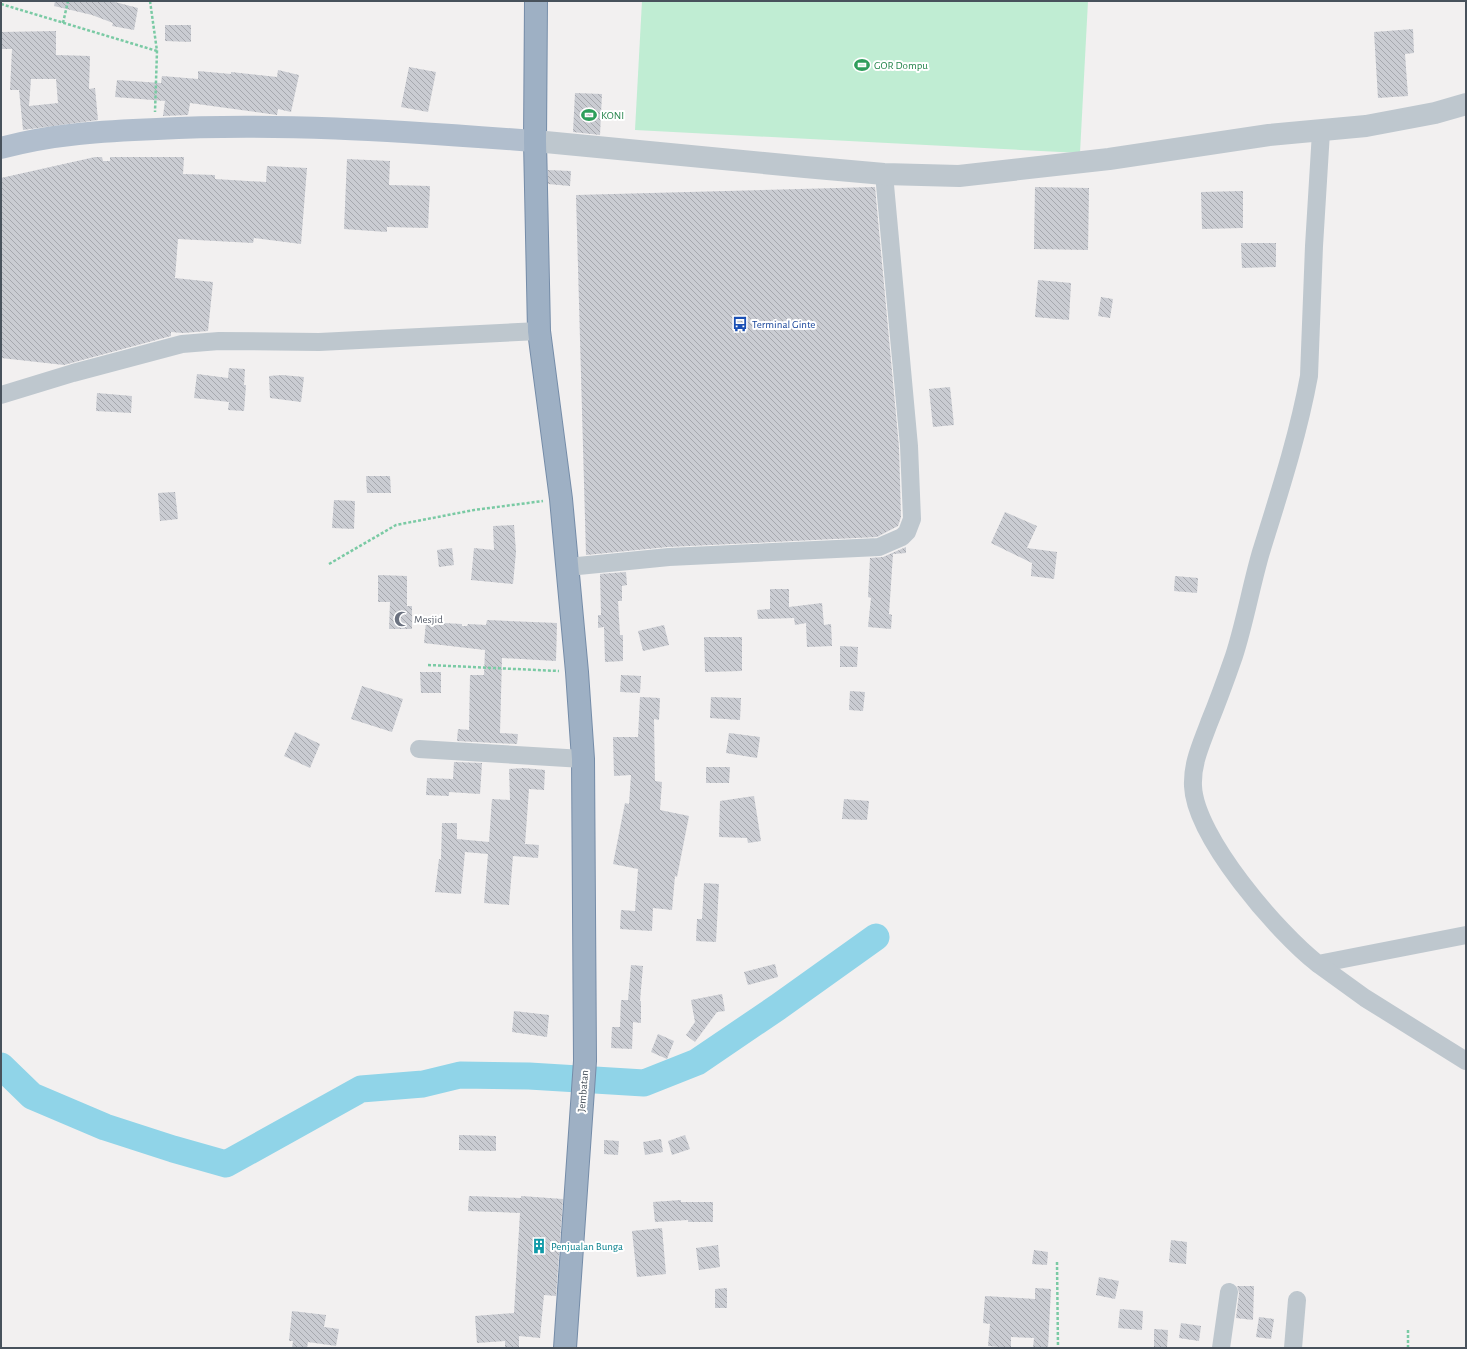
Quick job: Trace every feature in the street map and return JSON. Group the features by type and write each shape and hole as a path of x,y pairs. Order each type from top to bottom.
{"highway":[{"name":"Jembatan","path":"536,1 534,141 539,331 561,499 568,567 583,759 585,1061 565,1348"}],"main road":[{"path":"1,148 28,141 93,131 217,126 391,130 534,141"}],"street":[{"path":"534,141 884,174 959,176 1109,159 1269,136 1321,132 1403,119 1466,104"},
{"path":"1321,132 1314,246 1309,376 1283,485 1261,554 1234,657 1196,756 1193,787 1195,802 1213,843 1234,874 1289,938 1318,964 1366,998 1466,1061"},
{"path":"568,567 669,557 879,547 894,541 907,532 912,519 909,446 884,174"},
{"path":"1,395 73,373 182,344 219,341 319,342 539,331"},
{"path":"420,749 583,759"},
{"path":"1318,964 1466,935"},
{"path":"1221,1348 1229,1292"},
{"path":"1293,1348 1297,1300"}],"path":[{"path":"63,23 68,1"},
{"path":"150,1 156,51 155,129"},
{"path":"1,4 156,51"},
{"path":"329,564 396,525 474,510 561,499"},
{"path":"428,665 577,672"},
{"path":"1056,1262 1058,1348"},
{"path":"1408,1330 1408,1348"}],"green space":[{"name":"GOR Dompu","path":"642,1 1088,1 1080,153 635,130"}],"building":[{"path":"55,1 111,1 138,8 134,30 112,26 113,23 92,15 54,6"},
{"path":"165,25 191,25 191,42 165,41"},
{"path":"1413,29 1414,53 1405,54 1408,96 1378,98 1374,32"},
{"path":"56,31 56,55 90,56 89,89 95,88 98,120 23,130 19,90 10,90 12,49 1,49 1,32","holes":["31,79 56,79 58,103 29,106"]},
{"path":"409,67 436,72 428,112 401,107"},
{"path":"278,70 299,75 291,112 278,109 277,115 190,103 188,115 163,116 165,101 115,97 117,80 161,83 162,76 198,79 198,71 231,74 231,72 277,77"},
{"path":"575,93 602,94 600,135 573,132"},
{"path":"95,157 102,157 103,161 110,161 110,157 184,157 183,174 215,175 215,179 266,182 267,166 307,168 301,244 254,238 253,243 178,239 175,278 213,282 208,331 183,333 171,332 171,336 64,365 1,358 1,178"},
{"path":"347,159 390,161 389,185 430,186 428,228 387,227 387,232 344,229"},
{"path":"548,170 571,171 570,186 548,184"},
{"name":"Terminal Ginte","path":"875,187 899,447 901,517 898,526 877,537 668,547 586,555 576,195"},
{"path":"1035,187 1089,188 1088,250 1034,249"},
{"path":"1243,191 1243,228 1202,229 1201,192"},
{"path":"1241,243 1276,243 1276,267 1242,268"},
{"path":"1038,280 1071,283 1069,320 1035,317"},
{"path":"1101,297 1113,299 1110,318 1098,316"},
{"path":"229,368 245,369 244,385 246,385 244,411 228,410 229,402 194,398 197,374 228,378"},
{"path":"282,375 304,377 301,402 270,398 269,376"},
{"path":"950,387 954,425 933,427 929,389"},
{"path":"97,393 132,396 131,413 96,411"},
{"path":"366,476 390,476 391,493 367,493"},
{"path":"175,492 178,519 160,521 158,493"},
{"path":"334,500 355,501 354,529 332,528"},
{"path":"1005,512 1037,526 1027,548 1057,552 1054,579 1031,576 1032,563 991,543"},
{"path":"514,525 516,552 513,584 471,580 474,548 494,550 493,526"},
{"path":"906,547 906,553 893,554 889,614 892,615 891,629 868,627 871,598 868,597 870,558 883,557"},
{"path":"452,548 454,565 439,567 437,550"},
{"path":"626,572 627,585 622,586 622,601 618,601 620,635 623,635 623,661 605,662 604,627 598,628 598,615 601,615 600,574"},
{"path":"378,575 407,576 407,606 412,606 412,629 389,629 390,602 378,602"},
{"path":"1175,576 1198,578 1197,593 1174,591"},
{"path":"770,589 789,589 789,607 822,603 824,625 831,624 832,646 807,647 806,623 795,625 794,618 758,619 757,610 770,609"},
{"path":"487,620 557,623 556,661 502,658 500,733 518,734 517,744 457,741 458,729 469,730 470,675 484,675 485,650 424,643 426,622 462,624 462,626 467,626 468,624 486,625"},
{"path":"664,625 669,645 643,651 638,631"},
{"path":"704,637 742,637 742,671 705,672"},
{"path":"840,646 858,647 857,667 840,667"},
{"path":"420,672 441,672 441,693 421,693"},
{"path":"621,675 641,676 640,693 620,692"},
{"path":"362,686 403,699 392,732 351,719"},
{"path":"850,691 865,692 863,711 849,710"},
{"path":"640,697 660,698 659,720 654,719 655,781 662,782 660,810 689,816 677,877 675,876 672,910 653,908 652,931 620,929 621,910 635,911 638,869 613,864 625,803 629,804 631,775 614,776 613,737 638,737"},
{"path":"711,697 741,698 740,720 710,718"},
{"path":"295,732 320,744 310,768 284,756"},
{"path":"729,733 760,737 757,758 726,753"},
{"path":"454,762 482,763 480,794 449,792 449,796 426,795 427,778 453,779"},
{"path":"706,767 730,767 729,783 706,783"},
{"path":"524,768 545,770 544,790 529,789 525,844 539,845 538,858 513,856 509,905 484,903 488,854 465,852 461,894 435,892 439,859 441,860 442,823 457,823 457,839 489,842 492,799 510,800 509,769"},
{"path":"754,796 761,841 748,843 747,838 719,837 720,801"},
{"path":"844,799 869,801 867,820 842,819"},
{"path":"704,883 719,884 716,942 696,941 697,919 702,919"},
{"path":"775,964 778,977 748,985 744,972"},
{"path":"631,965 643,966 640,1001 641,1023 633,1022 632,1049 611,1048 612,1027 620,1027 621,1000 628,1000"},
{"path":"722,994 725,1011 717,1012 695,1042 686,1035 695,1022 691,1000"},
{"path":"514,1011 549,1015 547,1037 512,1032"},
{"path":"658,1034 674,1041 667,1059 651,1052"},
{"path":"459,1135 496,1136 496,1151 459,1150"},
{"path":"685,1135 690,1149 672,1155 668,1141"},
{"path":"661,1139 663,1152 645,1155 643,1142"},
{"path":"604,1140 619,1141 618,1155 604,1154"},
{"path":"469,1196 521,1198 521,1196 563,1199 556,1296 544,1295 540,1338 519,1336 519,1348 505,1348 505,1341 477,1343 475,1316 514,1313 520,1213 468,1211"},
{"path":"681,1200 681,1202 713,1202 713,1222 688,1222 688,1220 655,1222 653,1202"},
{"path":"662,1228 666,1274 637,1277 632,1231"},
{"path":"1171,1240 1187,1242 1186,1264 1169,1262"},
{"path":"718,1245 720,1267 699,1270 696,1248"},
{"path":"1034,1250 1048,1252 1047,1265 1032,1264"},
{"path":"1099,1277 1119,1281 1115,1299 1096,1295"},
{"path":"1237,1286 1254,1286 1253,1320 1236,1318 1239,1293"},
{"path":"727,1288 727,1308 715,1308 715,1289"},
{"path":"1035,1288 1051,1289 1048,1348 1033,1348 1034,1338 1011,1337 1011,1348 988,1346 990,1324 983,1323 985,1296 1035,1299"},
{"path":"1120,1309 1143,1311 1142,1330 1118,1328"},
{"path":"292,1311 326,1315 324,1327 339,1329 336,1346 308,1342 307,1348 292,1348 293,1341 289,1341"},
{"path":"1259,1317 1274,1319 1271,1339 1256,1337"},
{"path":"1181,1323 1201,1326 1199,1341 1179,1338"},
{"path":"1154,1329 1168,1330 1167,1348 1154,1348"}],"waterway":[{"path":"1,1066 32,1096 105,1127 226,1164 361,1089 423,1084 460,1075 529,1076 644,1083 697,1062 778,1007 876,937"}],"place":[{"name":"GOR Dompu","path":"862,65"},
{"name":"KONI","path":"589,115"},
{"name":"Terminal Ginte","path":"740,324"},
{"name":"Mesjid","path":"402,619"},
{"name":"Penjualan Bunga","path":"539,1246"}]}
